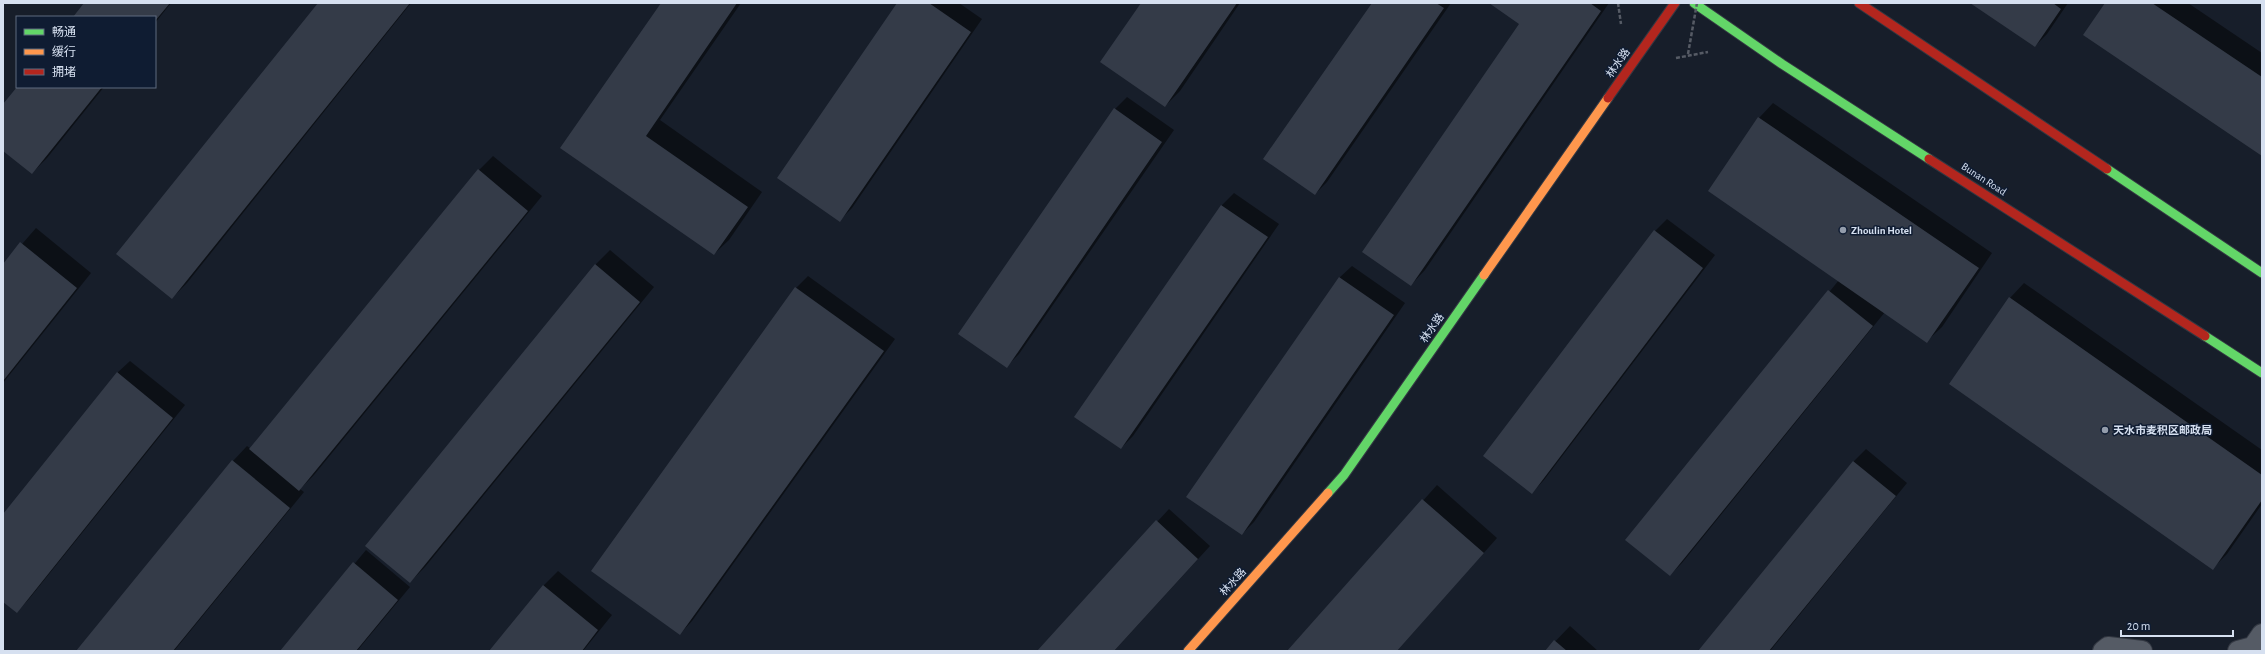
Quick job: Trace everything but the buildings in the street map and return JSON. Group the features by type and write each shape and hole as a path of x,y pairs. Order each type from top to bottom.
{"main road":[{"name":"林水路","path":"1188,651 1344,475 1676,3"},
{"name":"Bunan Road","path":"1694,3 1782,64 2262,373"},
{"path":"1859,3 2262,272"}],"lane":[{"path":"2238,651 2253,647 2262,634"},
{"path":"2103,651 2108,647 2142,651"}],"path":[{"path":"1688,54 1697,3"},
{"path":"1674,58 1688,54 1712,51"}],"traffic: fast":[{"path":"1694,3 1782,64 1929,159"},
{"path":"2107,169 2262,273"},
{"path":"1328,493 1344,475 1484,275"},
{"path":"2205,336 2262,373"}],"traffic: slow":[{"path":"1484,275 1608,98"},
{"path":"1188,651 1328,493"}],"traffic: jam":[{"path":"1608,98 1675,3"},
{"path":"1859,3 2107,169"},
{"path":"1929,159 2205,336"}],"place":[{"name":"Zhoulin Hotel","path":"1843,230"},
{"name":"天水市麦积区邮政局","path":"2105,430"}]}
